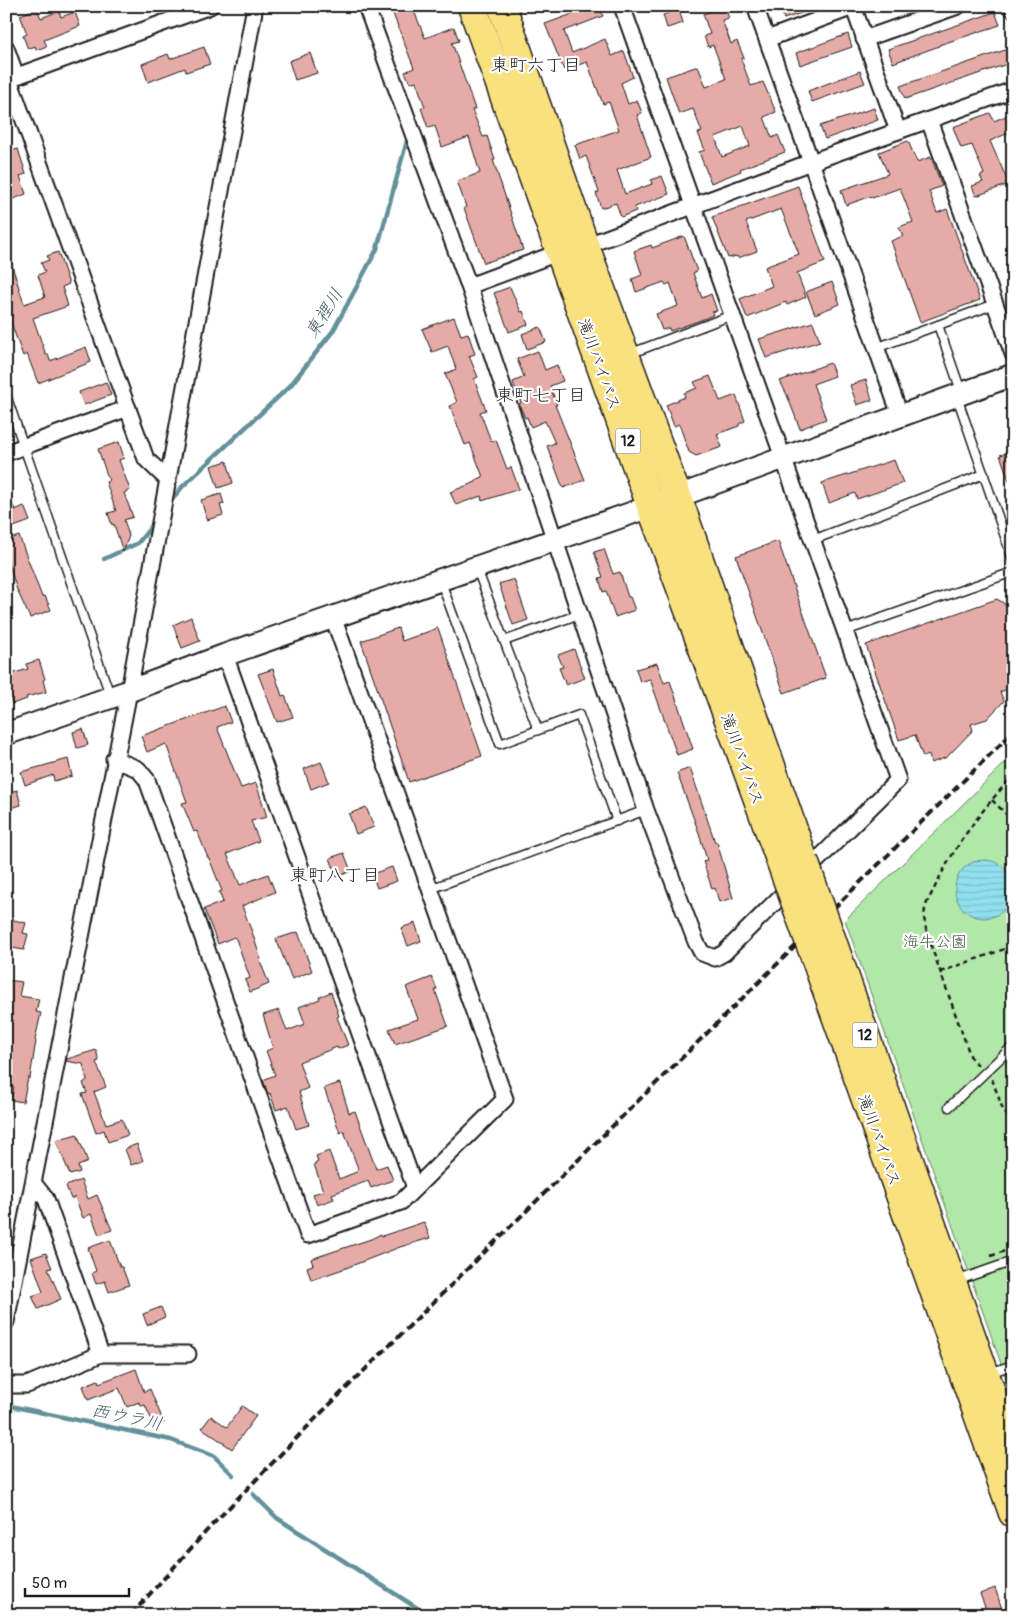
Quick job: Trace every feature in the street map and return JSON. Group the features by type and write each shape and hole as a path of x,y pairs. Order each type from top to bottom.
{"highway":[{"name":"滝川バイパス","path":"472,6 573,249 625,355 676,496 795,868 917,1213 1013,1513"},
{"name":"滝川バイパス","path":"502,6 651,506 795,868"},
{"name":"滝川バイパス","path":"917,1213 953,1282 1013,1453"}],"street":[{"path":"10,78 210,6"},
{"path":"6,1322 34,1184 114,759 120,694 167,479 255,6"},
{"path":"366,6 469,286 646,810 696,942 702,953 715,958 724,953 898,780 622,6"},
{"path":"755,6 900,415"},
{"path":"864,39 958,6"},
{"path":"767,39 853,7 898,131"},
{"path":"6,48 10,78 146,458 167,479"},
{"path":"469,286 693,207 811,162 1013,90"},
{"path":"929,120 1013,354"},
{"path":"6,734 651,506 1013,375"},
{"path":"6,453 128,408"},
{"path":"114,759 138,769 147,780 308,1235 401,1202 505,1099 333,617"},
{"path":"225,655 415,1188"},
{"path":"34,1184 46,1199 101,1354"},
{"path":"6,1385 27,1385 101,1354 188,1354"}],"lane":[{"path":"876,348 995,304"},
{"path":"625,355 732,315"},
{"path":"938,325 1013,560"},
{"path":"6,395 120,694"},
{"path":"813,540 984,474"},
{"path":"476,567 538,730"},
{"path":"845,631 1013,572"},
{"path":"440,580 500,744 578,715 617,821"},
{"path":"504,641 580,614"},
{"path":"430,889 646,810"},
{"path":"949,1107 1013,1046"},
{"path":"953,1282 1013,1261"},
{"path":"985,1375 1013,1365"}],"path":[{"path":"1013,776 971,827 941,874 925,908 925,924 971,1058 993,1080 1003,1110 1013,1122"},
{"path":"992,800 1013,821"},
{"path":"940,972 1013,946"},
{"path":"987,1258 1013,1248"}],"green space":[{"name":"海牛公園","path":"1013,755 1013,1376 1006,1378 845,920"}],"water":[{"path":"978,860 990,860 1005,868 1013,883 1013,895 1005,910 990,918 978,918 963,910 955,895 955,883 963,868"}],"building":[{"path":"390,6 412,6 425,38 454,27 459,41 452,43 475,109 472,110 483,137 487,136 495,160 493,160 523,250 484,263 464,208 466,207 457,181 480,173 469,137 442,147 435,126 428,128 421,108 425,107 416,81 410,83 405,72 414,68"},
{"path":"583,6 599,6 603,16 564,31 572,53 605,39 612,56 624,51 633,77 621,83 628,104 637,100 642,113 637,115 651,157 617,170 625,194 652,184 651,180 662,176 669,194 635,207 636,211 621,217 616,203 601,208 596,193 599,192 586,156 580,159 575,145 619,130 609,102 603,104 587,62 564,70 545,24 575,13 574,10"},
{"path":"724,6 729,18 722,20 731,44 737,41 744,58 741,59 751,86 763,82 776,112 764,117 772,138 778,135 785,152 740,169 741,171 711,183 699,152 705,150 698,133 702,132 693,109 679,114 666,77 698,66 706,87 726,79 713,45 708,47 704,36 710,34 703,14","holes":["743,126 750,146 722,157 715,137"]},
{"path":"779,6 816,6 816,8 784,19"},
{"path":"37,9 41,18 59,11 61,17 75,12 80,26 44,40 47,46 36,50 35,46 28,49 23,36 27,34 20,15"},
{"path":"679,9 683,23 667,28 663,15"},
{"path":"995,12 1000,25 939,45 893,63 888,49"},
{"path":"848,34 852,47 800,65 796,53"},
{"path":"204,47 210,64 186,72 185,68 148,82 142,64 168,54 170,59"},
{"path":"1008,49 1013,62 905,99 900,86"},
{"path":"310,53 317,73 295,80 289,61"},
{"path":"860,71 865,83 812,102 808,91"},
{"path":"874,108 878,120 825,139 820,126"},
{"path":"990,113 994,121 1013,113 1013,131 990,141 1009,184 976,196 972,186 983,182 980,176 984,174 972,145 961,148 953,127"},
{"path":"908,141 917,162 931,157 942,186 929,191 937,213 947,209 980,300 920,322 891,241 903,236 899,227 913,222 900,188 846,205 841,190 888,174 879,152"},
{"path":"18,149 26,174 20,176 26,194 6,202 6,153"},
{"path":"798,186 825,262 797,273 806,297 787,305 786,302 747,318 740,299 772,286 765,267 799,254 781,209 746,222 757,251 738,258 737,256 728,258 712,217"},
{"path":"684,236 697,271 693,273 702,298 711,294 717,311 712,312 713,315 670,331 669,328 662,330 656,314 678,306 670,283 666,285 664,282 636,292 632,279 642,275 634,251 651,245 652,248"},
{"path":"58,252 69,284 62,287 68,306 33,318 46,355 48,354 50,361 86,347 91,362 38,383 27,354 23,356 6,309 6,257 9,256 24,304 45,297 38,275 45,272 41,263 49,260 47,256"},
{"path":"832,282 840,304 815,314 806,292"},
{"path":"510,287 528,325 509,332 494,293"},
{"path":"454,317 461,335 468,333 475,354 469,356 478,377 474,379 486,410 480,412 491,441 496,440 507,469 511,467 519,489 482,501 481,496 456,505 450,492 476,482 475,480 483,477 470,443 465,445 450,406 457,402 445,374 456,369 448,346 432,352 422,329"},
{"path":"813,322 820,341 766,358 759,339"},
{"path":"540,327 546,342 527,349 522,334"},
{"path":"538,351 545,370 557,365 563,381 550,386 557,405 555,405 585,480 563,488 547,446 555,443 545,421 531,427 519,404 521,403 513,382 524,377 517,359"},
{"path":"830,363 835,376 813,384 826,419 800,429 780,381"},
{"path":"710,376 720,401 736,395 745,421 739,424 739,426 717,434 722,447 696,456 689,452 679,424 674,426 666,405 685,397 684,393 697,388 694,382"},
{"path":"866,380 872,400 857,405 850,385"},
{"path":"106,382 111,395 84,405 79,392"},
{"path":"119,442 124,458 119,460 130,490 124,493 133,517 124,520 129,536 123,552 114,524 112,525 108,513 116,511 106,482 109,481 98,449"},
{"path":"1013,451 1013,486 1011,486 1000,455"},
{"path":"894,460 903,483 857,499 855,493 829,503 822,483"},
{"path":"227,461 233,483 218,488 211,466"},
{"path":"6,490 15,510 24,506 30,521 6,530"},
{"path":"221,494 224,504 220,505 223,515 207,520 201,500"},
{"path":"19,536 42,597 45,596 51,610 30,618 17,590 6,555 6,540"},
{"path":"778,541 826,678 784,693 736,556"},
{"path":"604,549 613,574 620,572 628,597 630,597 635,610 615,617 606,591 603,592 599,578 603,577 594,552"},
{"path":"514,579 528,620 513,625 499,584"},
{"path":"997,599 1005,604 1013,628 1013,642 1007,644 1013,660 1013,687 1000,692 1004,701 987,719 971,724 973,730 947,757 931,763 929,755 923,757 915,735 899,740 866,645"},
{"path":"191,617 200,641 182,648 173,625"},
{"path":"398,628 402,641 438,628 482,756 409,782 361,641"},
{"path":"574,649 585,678 566,685 559,668 563,667 558,655"},
{"path":"39,660 45,679 43,680 46,692 26,697 27,699 12,704 6,687 6,684 11,683 8,675 28,669 26,664"},
{"path":"657,663 664,683 670,681 693,749 677,755 650,679 640,682 636,669"},
{"path":"273,669 282,696 285,695 293,717 277,722 258,674"},
{"path":"225,706 231,722 217,727 241,788 256,783 267,817 251,821 259,841 227,854 240,885 268,874 275,892 242,906 269,984 250,992 245,980 250,978 236,939 234,937 218,944 204,909 223,902 219,892 222,891 197,831 194,832 182,803 187,802 166,744 147,752 141,736"},
{"path":"83,729 88,745 77,748 73,732"},
{"path":"68,759 72,776 54,781 53,775 25,785 21,772"},
{"path":"321,762 329,782 311,789 304,769"},
{"path":"690,768 715,842 717,842 733,898 719,902 715,888 712,889 703,861 707,860 699,833 677,773"},
{"path":"17,790 21,805 6,809 6,793"},
{"path":"366,807 374,827 356,834 349,814"},
{"path":"344,853 351,871 337,877 330,858"},
{"path":"392,867 397,881 377,888 372,874"},
{"path":"10,919 26,923 23,933 28,934 24,950 6,947 6,933"},
{"path":"415,923 421,941 408,946 401,928"},
{"path":"298,932 312,971 292,979 276,939"},
{"path":"432,977 448,1026 395,1044 389,1029 418,1019 406,987"},
{"path":"6,980 22,982 19,996 39,999 36,1012 41,1013 30,1078 28,1078 23,1102 11,1100 14,1087 6,1086"},
{"path":"331,992 339,1016 337,1017 348,1045 338,1049 337,1047 299,1062 308,1088 299,1092 309,1125 296,1129 288,1106 276,1110 263,1080 275,1075 266,1051 273,1048 263,1015 279,1010 287,1031 305,1024 299,1007 320,999 319,997"},
{"path":"96,1050 99,1061 96,1062 106,1087 94,1092 106,1124 122,1119 128,1135 108,1142 104,1130 96,1133 82,1094 87,1093 83,1083 87,1080 83,1064 66,1061 67,1059"},
{"path":"340,1083 349,1113 355,1111 376,1169 387,1165 393,1180 371,1188 368,1181 332,1194 334,1199 317,1205 313,1194 323,1191 314,1164 318,1162 316,1156 329,1151 339,1179 359,1171 344,1131 340,1133 324,1088"},
{"path":"77,1134 88,1162 78,1166 80,1172 70,1175 56,1140"},
{"path":"137,1144 143,1161 131,1165 125,1149"},
{"path":"81,1180 88,1199 97,1195 112,1230 99,1235 91,1214 83,1218 75,1197 71,1199 66,1186"},
{"path":"424,1222 430,1238 311,1280 307,1267 313,1265 311,1259 381,1234 382,1236"},
{"path":"110,1240 129,1285 109,1292 105,1281 96,1284 92,1273 96,1271 88,1248"},
{"path":"46,1253 52,1268 48,1269 61,1299 38,1309 32,1296 43,1292 31,1258"},
{"path":"161,1307 165,1317 147,1325 143,1314"},
{"path":"136,1369 144,1392 150,1389 164,1423 155,1427 145,1405 141,1406 139,1402 127,1407 119,1388 88,1400 83,1386 98,1380 99,1383"},
{"path":"242,1406 256,1416 232,1449 202,1428 211,1416 227,1427"},
{"path":"995,1588 1004,1615 988,1615 980,1594"}],"waterway":[{"name":"東裡川","path":"168,505 182,487 290,386 333,331 377,249 408,137 406,134"},
{"name":"東裡川","path":"104,559 138,543 154,523"},
{"name":"西ウラ川","path":"6,1405 171,1440 214,1456 233,1475"},
{"name":"西ウラ川","path":"253,1494 277,1518 428,1615"}],"railway":[{"path":"131,1615 211,1526 318,1416 1013,732"}],"district":[{"name":"東町六丁目","path":"536,65"},
{"name":"東町七丁目","path":"541,395"},
{"name":"東町八丁目","path":"335,875"}]}
